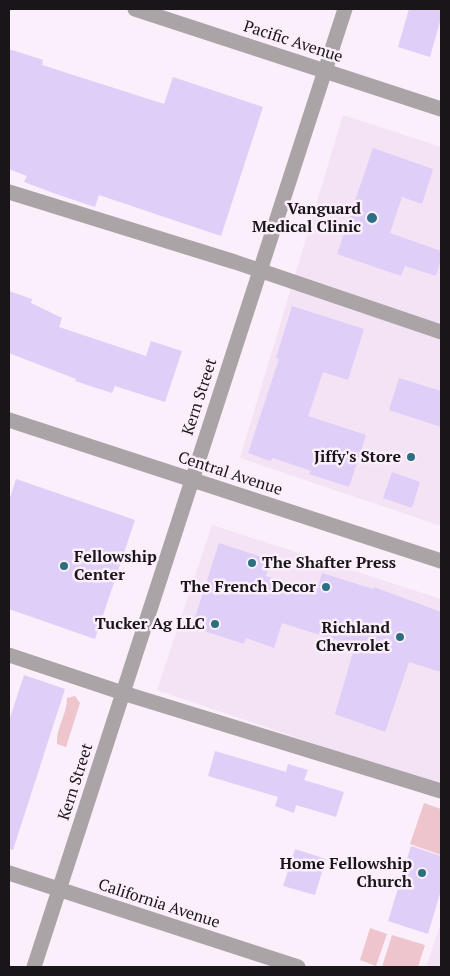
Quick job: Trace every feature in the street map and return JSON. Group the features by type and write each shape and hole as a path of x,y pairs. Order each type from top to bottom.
{"street":[{"name":"Pacific Avenue","path":"135,9 441,109"},
{"name":"Kern Street","path":"34,967 345,9"},
{"path":"9,192 260,270 441,332"},
{"name":"Central Avenue","path":"9,420 441,561"},
{"path":"9,654 123,693 441,791"},
{"name":"California Avenue","path":"9,873 298,967"}],"shaded area":[{"path":"343,115 441,147 441,526 240,458"},
{"path":"212,525 441,599 441,787 157,690"},
{"path":"75,696 80,703 66,747 57,744 58,732 67,704 67,698"},
{"path":"424,803 441,809 441,855 410,844"},
{"path":"441,923 441,967 426,967"},
{"path":"370,928 387,934 376,966 360,960"},
{"path":"392,935 425,945 418,967 382,967"}],"building":[{"path":"409,9 441,9 441,18 430,57 398,47"},
{"path":"9,49 43,60 42,65 164,104 173,77 263,107 221,236 99,195 95,207 24,182 27,176 9,169"},
{"name":"Vanguard Medical Clinic","path":"373,148 433,169 422,204 402,197 390,233 441,251 441,259 436,276 405,266 401,276 337,254"},
{"path":"9,291 32,299 31,303 62,318 59,327 146,356 151,341 182,351 165,402 115,386 112,393 75,381 76,379 9,353"},
{"path":"292,306 364,329 348,380 323,372 308,416 366,435 349,487 309,474 311,471 273,458 270,461 248,453 279,359 276,358"},
{"path":"399,378 441,391 441,427 389,410"},
{"path":"392,472 420,482 412,508 383,498"},
{"name":"Fellowship Center","path":"16,479 135,520 95,639 9,609 9,501"},
{"path":"219,543 271,560 266,576 316,593 322,573 373,589 374,587 441,612 441,672 409,662 385,732 335,714 355,646 282,623 274,648 246,638 244,644 192,627"},
{"path":"24,675 65,689 13,850 9,849 9,721"},
{"path":"215,751 286,772 288,764 308,770 304,780 344,792 336,817 296,805 294,813 275,806 278,797 208,776"},
{"name":"Home Fellowship Church","path":"411,846 441,856 441,890 428,934 388,921"},
{"path":"295,849 326,859 315,895 283,886"}],"place":[{"name":"Vanguard Medical Clinic","path":"372,218"},
{"name":"Jiffy's Store","path":"411,457"},
{"name":"The Shafter Press","path":"252,563"},
{"name":"Fellowship Center","path":"64,566"},
{"name":"The French Decor","path":"326,587"},
{"name":"Tucker Ag LLC","path":"215,624"},
{"name":"Richland Chevrolet","path":"400,637"},
{"name":"Home Fellowship Church","path":"422,873"}]}
